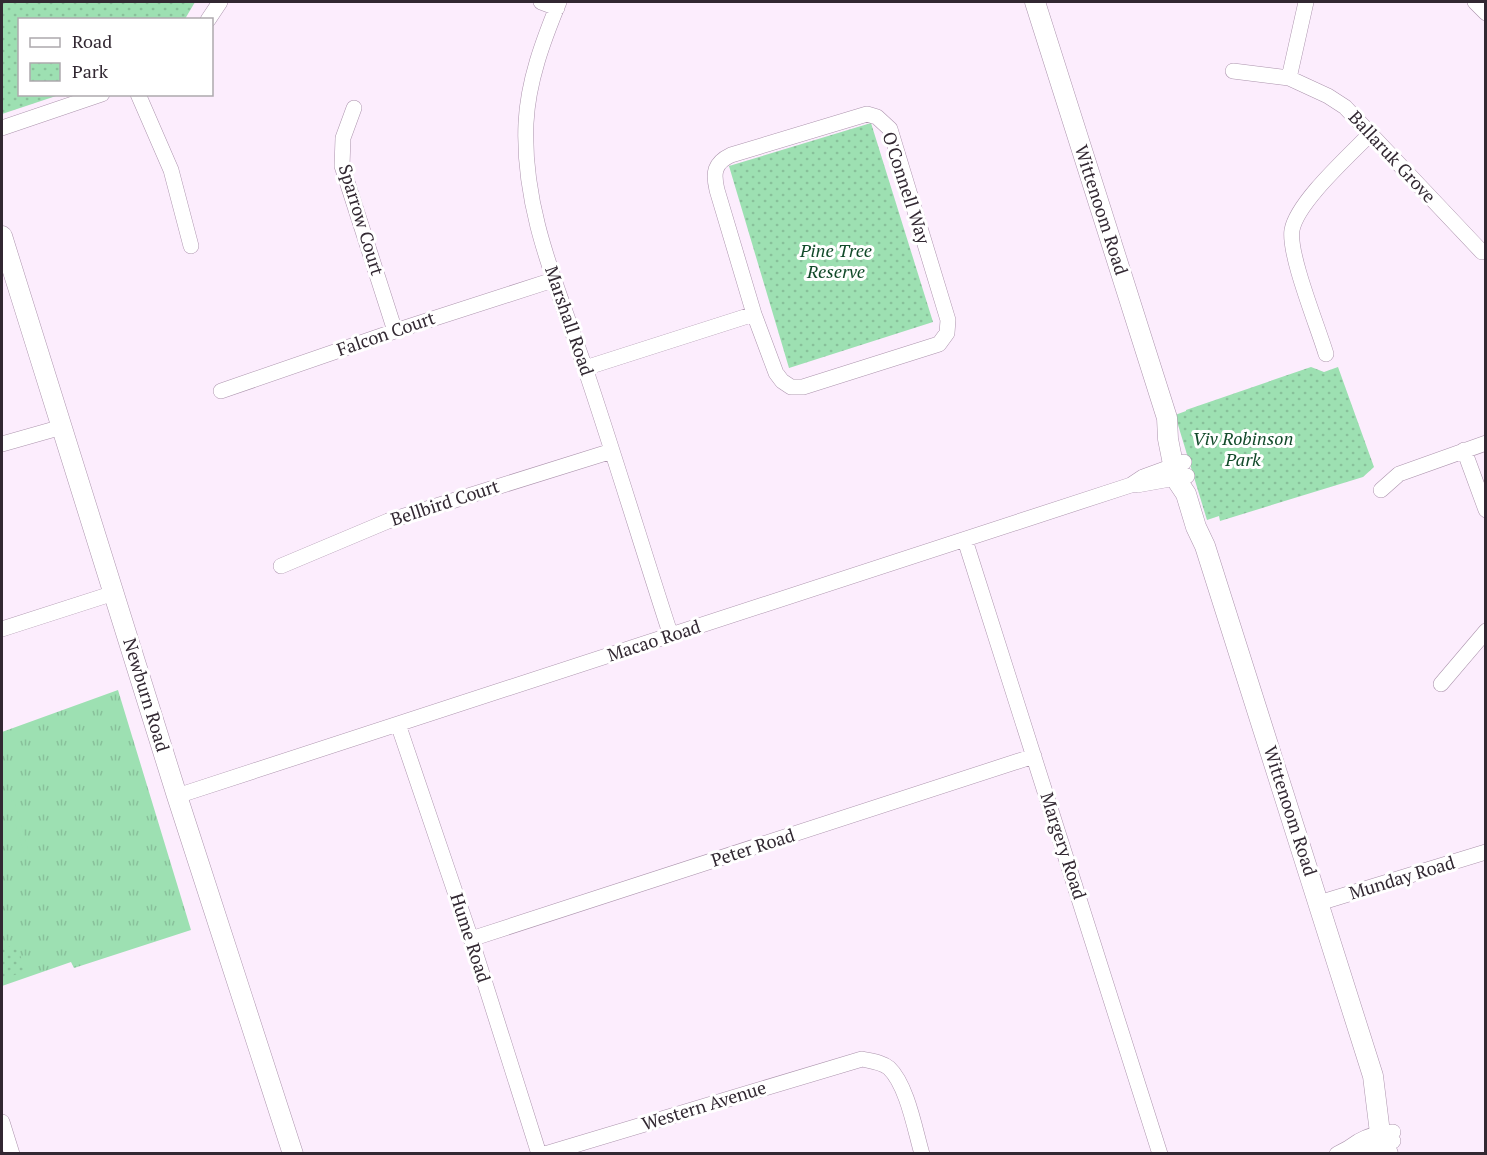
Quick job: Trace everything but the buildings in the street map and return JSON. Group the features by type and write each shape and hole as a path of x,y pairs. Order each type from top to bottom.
{"street":[{"path":"209,18 220,2"},
{"path":"541,2 558,5"},
{"name":"Wittenoom Road","path":"1035,2 1167,418 1178,436 1180,471 1193,486 1205,524 1205,546 1373,1076 1384,1091 1390,1143"},
{"path":"1289,78 1306,2"},
{"path":"1475,2 1485,13"},
{"name":"Marshall Road","path":"558,5 534,71 530,89 526,122 528,182 533,209 553,280 585,368 671,636"},
{"name":"Ballaruk Grove","path":"1233,71 1289,78 1328,96 1345,107 1482,252"},
{"path":"2,128 96,96"},
{"path":"139,96 171,170 190,246"},
{"name":"Sparrow Court","path":"354,108 343,138 342,166 395,331"},
{"name":"O'Connell Way","path":"867,114 877,117 890,129 948,320 946,333 939,344 803,387 792,387 782,381 776,373 754,314 717,190 714,176 716,166 723,158 731,155 857,116 867,114"},
{"path":"1326,354 1293,251 1293,229 1302,206 1370,134"},
{"name":"Newburn Road","path":"3,247 293,1154"},
{"name":"Falcon Court","path":"220,391 553,280"},
{"path":"585,368 754,314"},
{"path":"2,444 62,427"},
{"path":"1381,490 1399,474 1485,443"},
{"path":"1464,450 1485,510"},
{"name":"Bellbird Court","path":"281,566 388,521 612,451"},
{"name":"Macao Road","path":"177,796 1131,485 1143,486 1180,471"},
{"name":"Margery Road","path":"964,540 1160,1154"},
{"path":"2,629 114,593"},
{"path":"1441,684 1485,631"},
{"name":"Hume Road","path":"398,724 471,939 539,1154"},
{"name":"Peter Road","path":"471,939 1034,756"},
{"name":"Munday Road","path":"1319,903 1485,852"},
{"name":"Western Avenue","path":"545,1154 862,1059 887,1067 896,1077 905,1097 922,1154"},
{"path":"3,1129 12,1154"},
{"path":"1343,1151 1364,1151 1390,1143"}],"green space":[{"path":"2,2 195,2 186,18 18,18 18,96 56,96 2,114"},
{"name":"Pine Tree Reserve","path":"871,123 933,322 789,368 729,166"},
{"name":"Viv Robinson Park","path":"1311,367 1324,372 1338,367 1374,467 1363,477 1220,521 1219,516 1207,520 1175,415"},
{"path":"118,690 191,930 74,968 71,962 2,986 2,732"},
{"path":"14,800 30,856 25,857 9,802"},
{"path":"16,944 26,971 3,979 2,949"}]}
